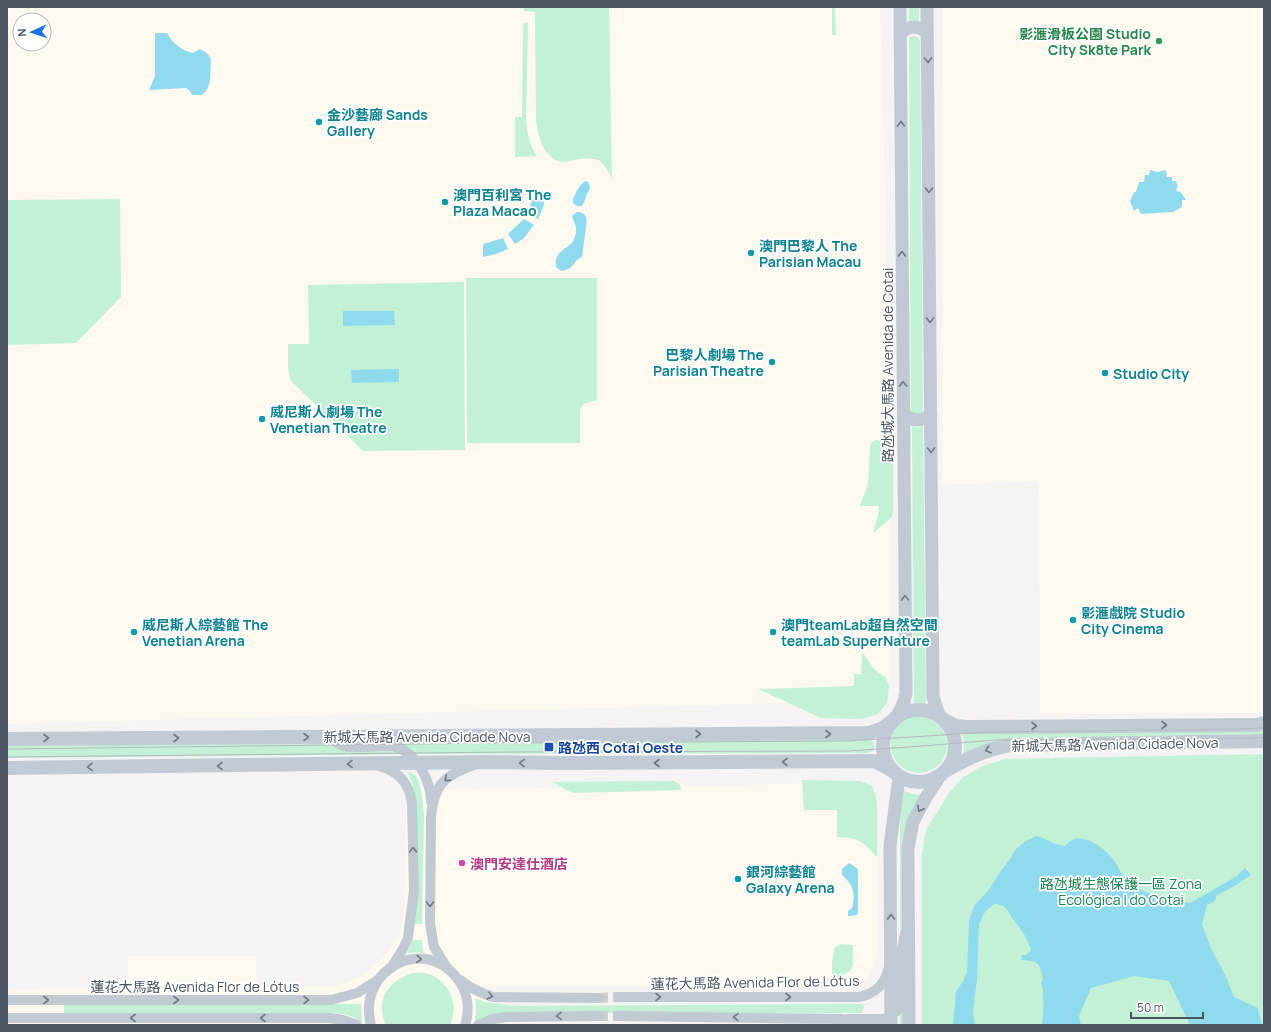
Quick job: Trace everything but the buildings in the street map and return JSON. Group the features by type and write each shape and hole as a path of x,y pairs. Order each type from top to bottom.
{"main road":[{"path":"916,709 928,710 942,718 952,730 955,740 955,751 952,761 943,773 930,781 919,783 908,781 895,774 886,761 883,751 883,740 886,730 893,720 904,712 916,709"},
{"name":"新城大馬路 Avenida Cidade Nova","path":"942,718 956,726 967,727 1256,725 1264,723"},
{"name":"新城大馬路 Avenida Cidade Nova","path":"7,739 869,733 883,728 893,720"},
{"name":"新城大馬路 Avenida Cidade Nova","path":"943,773 979,753 993,748 1011,745 1264,741"},
{"name":"新城大馬路 Avenida Cidade Nova","path":"7,768 481,762 569,763 874,761 883,765 895,774"}],"street":[{"name":"路氹城大馬路 Avenida de Cotai","path":"893,720 900,711 906,693 900,7"},
{"path":"927,7 933,697 942,718"},
{"path":"901,33 907,28 912,27 921,28 927,33"},
{"path":"904,414 910,419 919,420 924,419 930,414"},
{"path":"327,737 342,746 393,746 405,752 421,769 429,787 431,798 430,924 432,937 439,957 456,977 479,992 493,997 598,998"},
{"path":"431,816 435,794 448,777 481,762"},
{"path":"373,764 390,770 398,775 408,786 410,794 414,891 408,938 391,968"},
{"path":"909,1025 908,848 913,822 925,799 943,773"},
{"path":"891,1020 890,846 895,774"},
{"path":"414,891 417,887 419,874 430,868"},
{"path":"891,1020 898,1010 902,998 902,950 908,912"},
{"name":"蓮花大馬路 Avenida Flor de Lótus","path":"619,998 858,997 869,995 881,984 888,970 891,956"},
{"path":"371,1025 368,1009 370,994 378,980 396,964 413,959 431,960 447,968"},
{"path":"456,977 462,986 466,997 468,1008 465,1025"},
{"name":"蓮花大馬路 Avenida Flor de Lótus","path":"7,1000 331,1000 357,993 378,980"},
{"path":"478,1025 493,1019 506,1017 598,1016"},
{"path":"619,1016 891,1020"},
{"path":"7,1018 330,1018 343,1020 357,1025"},
{"path":"841,1019 858,1025"}],"shaded area":[{"path":"7,7 880,7 884,145 891,667 889,682 886,689 861,701 7,724"},
{"name":"Studio City","path":"943,7 1264,7 1264,713 1040,714 1039,481 942,485"},
{"path":"849,782 877,819 877,948 875,965 869,977 859,983 842,986 488,986 487,1025 7,1025 7,989 128,988 128,956 256,956 257,988 339,986 364,975 383,958 398,938 404,917 406,802 403,789 623,788"}],"green space":[{"path":"524,7 609,7 612,178 599,160 578,159 566,162 557,161 546,152 540,139 536,119 535,12 524,11"},
{"path":"832,7 835,7 836,35 832,35"},
{"path":"909,7 919,7 919,23 914,20 909,22"},
{"path":"528,22 526,120 529,139 537,156 515,157 515,117 522,117 523,23"},
{"path":"912,36 918,37 920,42 923,412 917,416 911,412 909,38"},
{"path":"120,199 121,297 76,343 7,345 7,200"},
{"path":"466,278 597,278 597,400 583,404 580,410 580,443 467,443"},
{"path":"464,282 465,450 363,451 291,381 288,369 288,344 309,344 308,285"},
{"path":"912,426 917,428 923,426 926,704 914,704"},
{"path":"876,440 886,442 893,455 893,512 892,517 873,533 879,506 860,506 868,484 870,446 872,442"},
{"path":"862,652 875,670 886,678 889,685 887,703 878,714 862,719 821,718 758,689 854,686 854,674 861,674"},
{"path":"913,717 925,717 935,721 943,729 947,739 947,751 943,761 935,769 925,773 913,773 903,769 895,761 891,751 891,739 895,729 903,721"},
{"path":"1264,729 1264,734 999,741 963,756 964,743 961,731"},
{"path":"869,739 873,741 875,746 873,751 868,753 439,754 7,758 7,746"},
{"name":"路氹城生態保護一區 Zona Ecológica I do Cotai","path":"1264,754 1264,1025 922,1025 922,854 926,830 949,793 962,778 980,767 1005,759"},
{"path":"410,772 416,776 419,783 424,816 422,924 413,924 415,796 412,782 408,773"},
{"path":"802,780 860,781 872,786 876,797 877,806 877,857 860,841 851,838 837,837 837,810 804,810"},
{"path":"674,781 679,784 682,790 575,793 568,791 553,782"},
{"path":"902,789 912,794 921,795 912,810 905,1025 900,1025 900,827"},
{"path":"413,940 422,940 424,953 416,952 407,954"},
{"path":"841,944 853,945 853,965 851,970 839,978 832,973 832,960 835,947"},
{"path":"413,973 424,973 433,976 446,987 453,1001 454,1009 450,1025 386,1025 382,1007 386,992 404,976"},
{"path":"475,998 485,1002 516,1006 861,1004 864,1006 862,1013 503,1013 484,1017 475,1022"},
{"path":"361,1004 362,1023 350,1016 334,1013 64,1013 64,1005"}],"water":[{"path":"155,33 167,33 175,43 189,52 193,53 200,49 207,53 211,59 210,82 207,90 202,95 192,95 186,88 149,90 155,76"},
{"path":"1150,170 1158,172 1166,170 1167,177 1172,177 1172,181 1176,181 1178,187 1176,189 1178,192 1180,191 1186,200 1182,200 1182,207 1173,212 1141,214 1138,208 1134,211 1130,201 1134,192 1136,192 1139,182 1144,182 1145,175 1149,175"},
{"path":"585,181 588,182 590,188 583,204 579,206 573,203 573,201 579,188"},
{"path":"534,192 546,193 543,208 538,219 527,213"},
{"path":"577,212 584,214 587,219 582,257 569,269 561,271 556,267 556,258 573,241 576,229 572,216"},
{"path":"524,219 534,225 524,238 515,244 508,234"},
{"path":"503,238 508,249 483,257 483,244"},
{"path":"343,311 394,311 395,325 343,326"},
{"path":"399,369 399,382 352,383 351,370"},
{"path":"1036,836 1065,846 1072,840 1088,840 1109,854 1126,879 1132,885 1160,897 1190,903 1237,876 1245,868 1251,875 1233,887 1217,895 1215,901 1207,905 1202,925 1234,997 1258,1008 1262,1025 1190,1025 1169,981 1134,976 1091,988 1079,1016 1081,1025 1042,1025 1043,997 1041,983 1043,979 1039,966 1035,962 1021,960 1022,955 1026,955 1031,950 1026,938 1005,907 994,904 985,912 979,924 977,979 973,1012 975,1025 953,1025 956,992 967,972 969,921 974,906 988,891 1016,849 1026,841"},
{"path":"849,863 857,868 858,871 858,913 857,915 848,916 848,911 852,908 854,898 853,890 849,882 842,875 842,869"}],"tunnel":[{"path":"598,998 619,997"},
{"path":"598,1016 619,1016"}],"tram line":[{"path":"7,749 498,743 847,741 990,732 1248,729 1264,727"},
{"path":"7,757 513,752 848,751 996,740 1264,737"}],"place":[{"name":"影滙滑板公園 Studio City Sk8te Park","path":"1159,41"},
{"name":"金沙藝廊 Sands Gallery","path":"319,122"},
{"name":"澳門百利宮 The Plaza Macao","path":"445,202"},
{"name":"澳門巴黎人 The Parisian Macau","path":"751,253"},
{"name":"巴黎人劇場 The Parisian Theatre","path":"772,362"},
{"name":"Studio City","path":"1105,373"},
{"name":"威尼斯人劇場 The Venetian Theatre","path":"262,419"},
{"name":"影滙戲院 Studio City Cinema","path":"1073,620"},
{"name":"威尼斯人綜藝館 The Venetian Arena","path":"134,632"},
{"name":"澳門teamLab超自然空間 teamLab SuperNature","path":"773,632"},
{"name":"路氹西 Cotai Oeste","path":"549,747"},
{"name":"澳門安達仕酒店","path":"462,863"},
{"name":"銀河綜藝館 Galaxy Arena","path":"738,879"}]}
